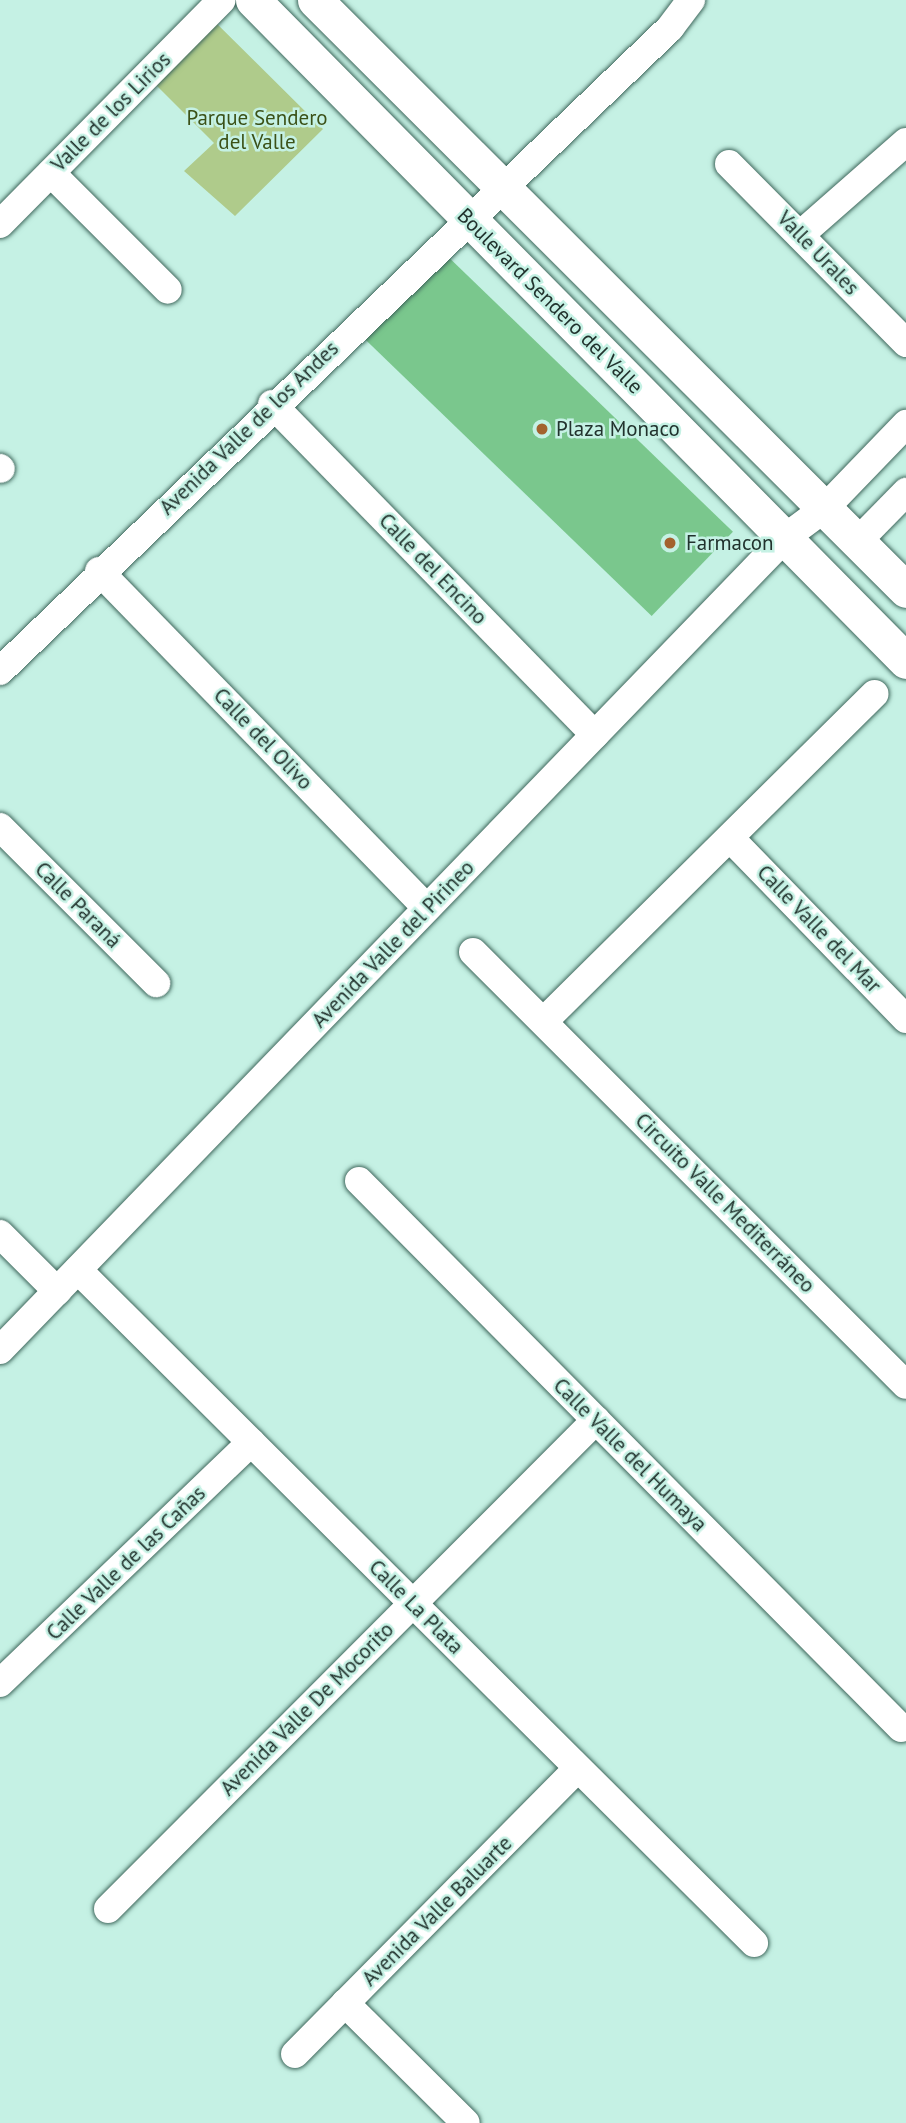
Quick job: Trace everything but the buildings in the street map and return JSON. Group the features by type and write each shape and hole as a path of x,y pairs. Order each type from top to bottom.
{"street":[{"name":"Valle de los Lirios","path":"0,224 222,0"},
{"name":"Boulevard Sendero del Valle","path":"253,0 906,661"},
{"path":"315,0 906,590"},
{"name":"Avenida Valle de los Andes","path":"0,671 272,404 670,28 691,0"},
{"path":"800,235 906,142"},
{"name":"Valle Urales","path":"729,164 906,343"},
{"path":"51,173 168,290"},
{"name":"Calle del Encino","path":"272,404 595,735"},
{"name":"Avenida Valle del Pirineo","path":"0,1350 786,537 825,508 906,424"},
{"path":"858,541 906,492"},
{"name":"Calle del Olivo","path":"99,571 427,908"},
{"path":"544,1021 731,839 874,694"},
{"name":"Calle Paraná","path":"0,827 156,983"},
{"name":"Calle Valle del Mar","path":"731,839 906,1019"},
{"name":"Circuito Valle Mediterráneo","path":"473,953 906,1385"},
{"name":"Calle Valle del Humaya","path":"359,1181 901,1728"},
{"path":"0,1234 57,1291"},
{"name":"Calle La Plata","path":"78,1270 754,1943"},
{"name":"Avenida Valle De Mocorito","path":"108,1909 596,1420"},
{"name":"Calle Valle de las Cañas","path":"0,1683 251,1442"},
{"name":"Avenida Valle Baluarte","path":"295,2054 578,1768"},
{"path":"345,2003 466,2123"}],"green space":[{"name":"Parque Sendero del Valle","path":"205,12 323,129 235,216 184,171 214,143 147,76"}],"place":[{"name":"Plaza Monaco","path":"542,429"},
{"name":"Farmacon","path":"670,543"}]}
